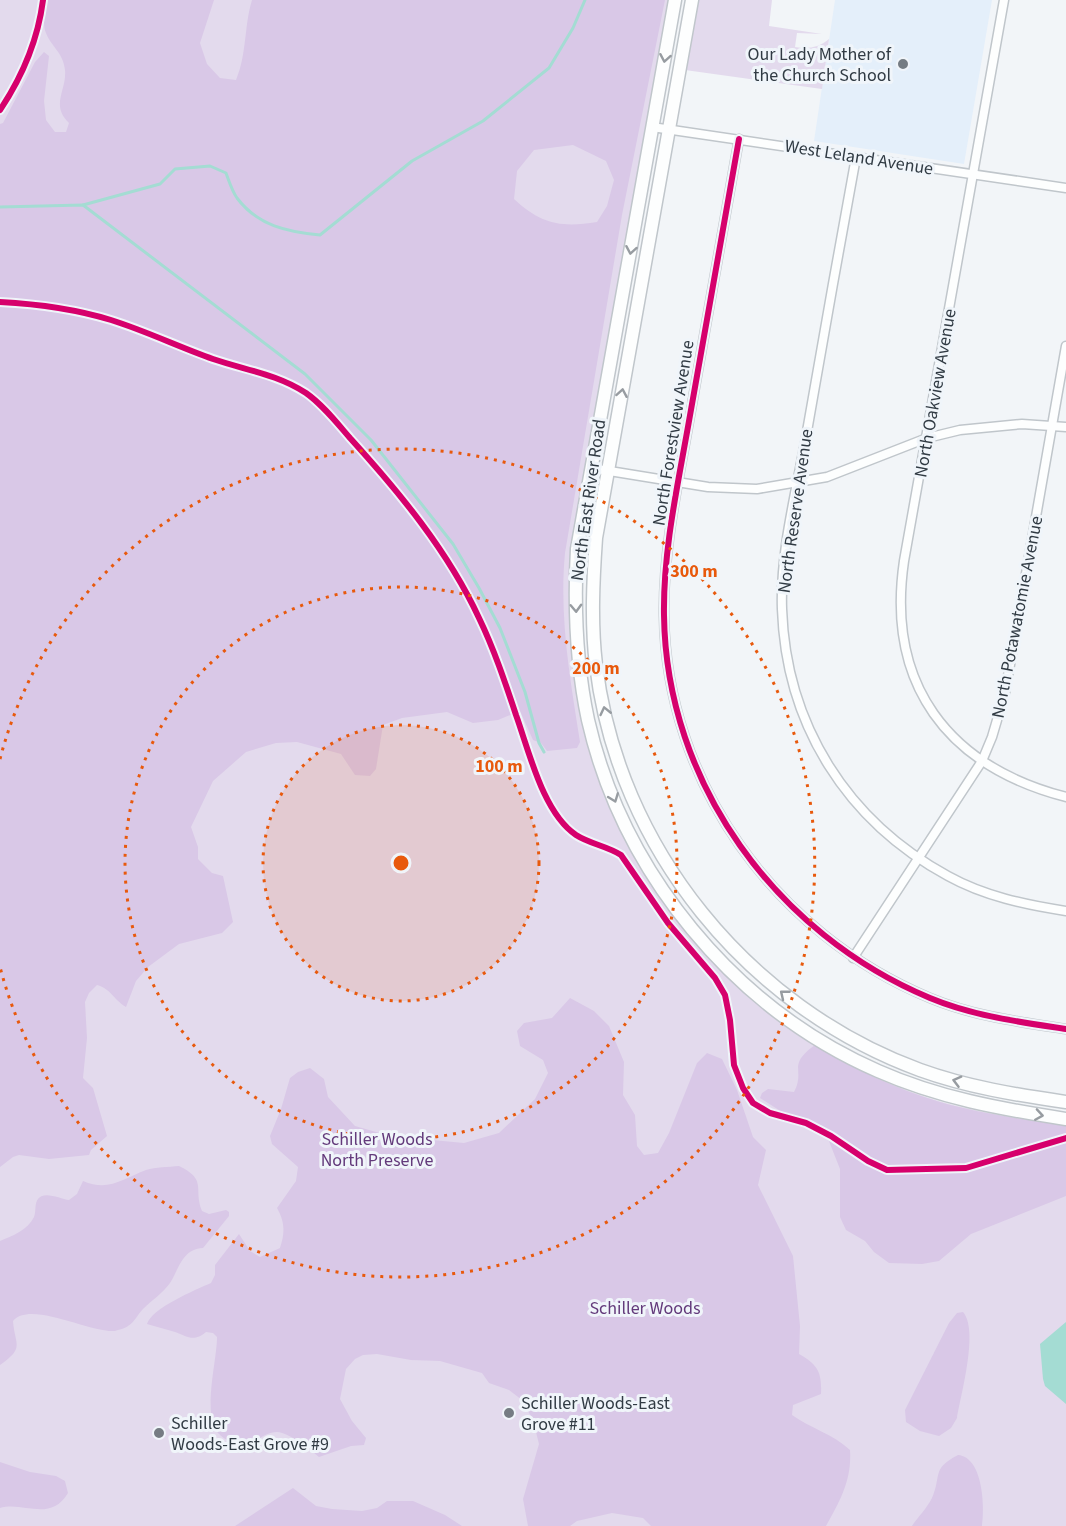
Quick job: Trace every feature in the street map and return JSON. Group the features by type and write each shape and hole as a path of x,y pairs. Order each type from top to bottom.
{"main road":[{"name":"North East River Road","path":"675,0 578,549 576,576 578,654 582,686 595,742 615,801 633,841 690,927 719,959 768,1005 805,1030 876,1070 909,1084 953,1098 1011,1111 1066,1119"},
{"name":"North East River Road","path":"692,0 596,538 593,589 594,641 600,692 613,742 632,797 658,850 674,875 710,924 769,983 821,1021 860,1044 920,1070 961,1083 1014,1095 1066,1102"}],"street":[{"name":"North Oakview Avenue","path":"1004,0 901,584 900,609 902,634 914,679 928,706 947,731 982,761 1023,783 1066,797"},
{"name":"West Leland Avenue","path":"652,127 1066,188"},
{"name":"North Forestview Avenue","path":"739,139 678,483 667,564 665,632 667,664 673,696 689,748 708,792 744,853 767,882 822,935 854,958 930,998 999,1019 1066,1029"},
{"name":"North Reserve Avenue","path":"856,157 788,542 782,608 787,656 794,690 817,746 846,793 884,831 919,859 949,877 1005,899 1066,911"},
{"name":"North Potawatomie Avenue","path":"854,958 982,761 992,737 1005,693 1066,346"},
{"path":"591,468 678,483 758,489 827,477 927,438 960,430 1022,423 1066,427"}],"shaded area":[{"name":"Our Lady Mother of the Church School","path":"835,0 992,0 964,164 814,141"},
{"path":"1066,1322 1066,1404 1045,1386 1040,1344"}],"green space":[{"name":"Schiller Woods North Preserve","path":"0,0 669,0 572,540 570,628 582,714 606,794 642,869 690,937 749,997 819,1047 898,1087 960,1107 1066,1126 1066,1526 0,1526"},
{"path":"46,0 214,0 200,43 207,64 220,78 236,80 242,60 252,0 665,0 622,215 565,553 564,624 580,742 577,748 547,751 541,743 533,740 520,711 498,720 473,723 447,712 402,718 383,725 376,769 370,776 355,775 341,754 297,742 276,743 246,752 213,781 191,827 198,847 198,859 212,873 223,876 233,922 222,933 179,944 148,967 136,981 126,1007 106,989 97,985 89,993 85,1002 87,1038 83,1078 93,1088 107,1136 91,1150 89,1155 49,1159 19,1155 0,1167 0,124 3,123 35,62 44,52 49,56 44,101 46,120 55,132 66,132 69,123 63,116 60,104 65,70 60,54 48,38 45,29","holes":["573,145 606,161 614,180 607,206 597,222 584,224 552,222 533,214 514,199 517,171 534,150"]},
{"path":"699,0 772,0 769,26 822,34 797,33 795,47 813,47 829,39 822,89 685,70"},
{"name":"Schiller Woods","path":"570,998 594,1011 609,1026 624,1062 623,1095 635,1115 637,1146 644,1155 658,1153 669,1133 697,1063 707,1053 722,1059 737,1090 753,1137 766,1150 758,1185 793,1256 800,1326 799,1354 815,1366 821,1380 821,1394 793,1405 792,1415 850,1450 847,1481 826,1526 651,1526 643,1518 612,1513 577,1521 570,1526 528,1526 523,1499 539,1444 533,1420 522,1400 509,1390 489,1383 482,1373 440,1361 411,1360 377,1354 363,1355 355,1359 346,1369 340,1399 352,1421 366,1438 364,1445 351,1446 319,1457 294,1438 273,1432 247,1447 243,1446 224,1438 213,1424 211,1401 217,1337 213,1333 206,1332 191,1338 147,1324 165,1306 211,1283 215,1275 215,1265 239,1234 250,1251 260,1257 280,1248 283,1228 282,1218 277,1208 296,1181 298,1167 272,1144 270,1136 290,1078 310,1068 324,1079 328,1097 355,1126 390,1136 464,1143 499,1133 535,1099 548,1073 543,1060 520,1046 517,1031 524,1023 552,1018"},
{"path":"815,1045 876,1078 924,1097 971,1110 1066,1126 1066,1196 971,1234 939,1261 922,1264 889,1263 874,1252 865,1241 846,1230 840,1217 840,1169 823,1126 782,1112 760,1098 762,1093 768,1089 794,1092 801,1058"},
{"path":"179,1166 194,1176 197,1181 202,1211 209,1214 226,1210 229,1212 229,1216 203,1248 196,1249 186,1256 167,1287 127,1327 115,1331 104,1330 46,1315 21,1315 13,1321 16,1350 0,1365 0,1241 28,1226 34,1217 37,1200 42,1196 69,1200 77,1194 83,1181 108,1185 146,1170"},
{"path":"963,1312 968,1321 969,1347 957,1418 951,1428 939,1436 920,1431 906,1422 905,1410 949,1323 957,1313"},
{"path":"958,1455 973,1464 977,1473 982,1496 982,1526 912,1526 932,1498 944,1464"},
{"path":"0,1462 30,1472 56,1476 65,1481 68,1493 61,1502 45,1509 0,1508"},
{"path":"293,1488 316,1506 332,1509 362,1511 377,1508 387,1501 413,1501 445,1515 462,1526 235,1526"}],"waterway":[{"path":"83,205 160,184 175,169 210,166 226,173 237,198 254,215 274,226 320,235 412,161 483,121 549,68 573,28 585,0"},
{"path":"0,207 83,205 305,374 371,440 453,544 479,588 500,628 525,692 539,743 544,752"}],"cycle path":[{"path":"0,110 28,57 41,15 43,0"},
{"path":"739,139 676,493 666,566 664,615 670,677 685,737 708,793 740,846 779,893 824,935 874,970 930,998 980,1014 1066,1029"},
{"path":"0,302 70,310 124,324 213,359 284,381 306,393 330,414 421,523 467,593 494,654 538,780 555,812 564,825 576,835 621,855 668,923 715,978 725,995 734,1065 743,1088 753,1103 770,1113 806,1123 887,1170 966,1168 1066,1138"}],"place":[{"name":"Our Lady Mother of the Church School","path":"903,64"},
{"name":"Schiller Woods-East Grove #11","path":"509,1413"},
{"name":"Schiller Woods-East Grove #9","path":"159,1433"}]}
